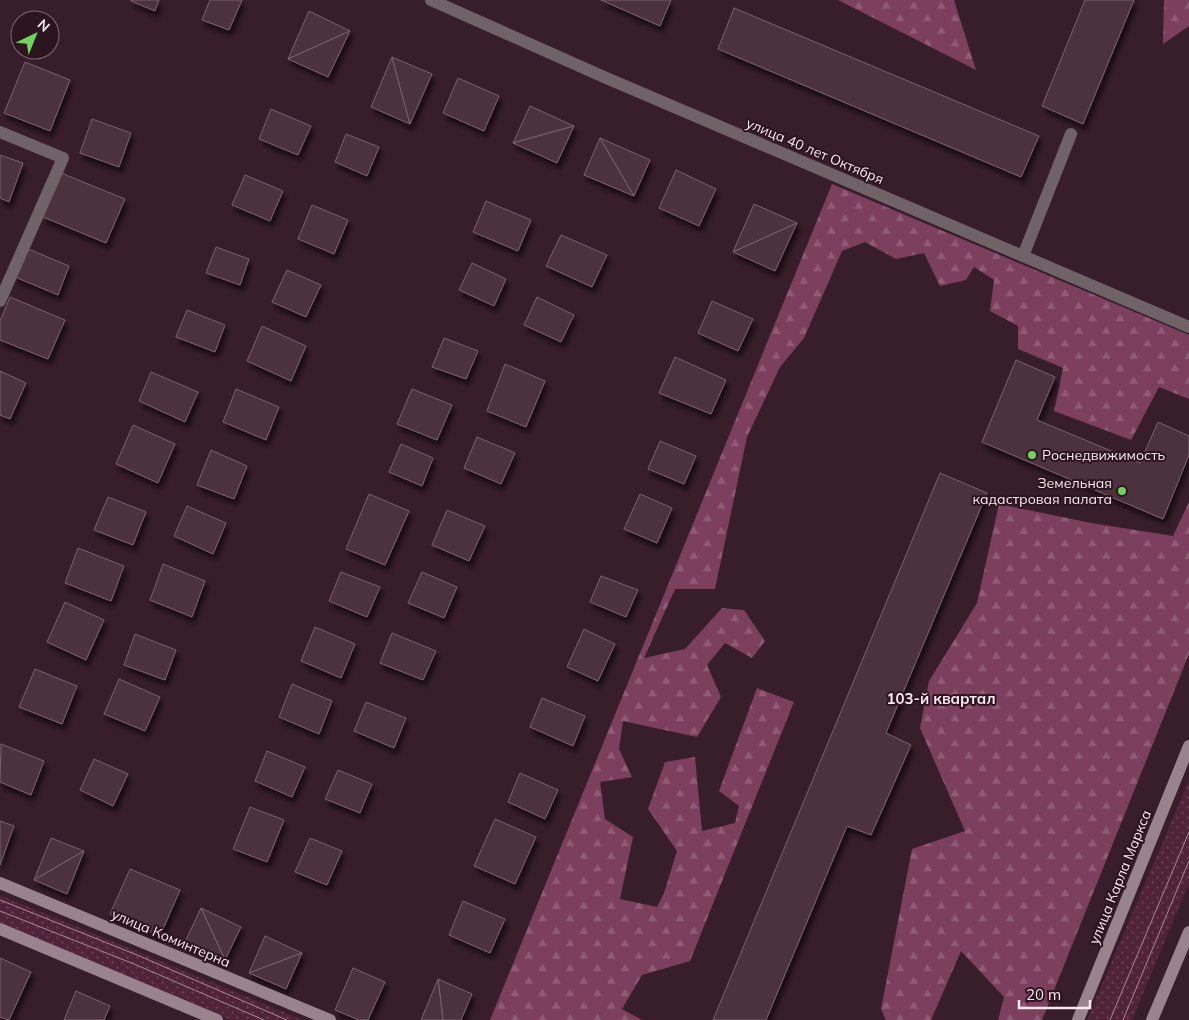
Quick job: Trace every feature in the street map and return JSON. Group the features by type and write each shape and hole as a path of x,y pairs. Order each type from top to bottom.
{"street":[{"name":"улица 40 лет Октября","path":"431,0 604,77 1189,327"},
{"path":"0,132 63,158 0,302"},
{"path":"1023,256 1071,134"},
{"name":"улица Карла Маркса","path":"1078,1020 1189,746"},
{"name":"улица Коминтерна","path":"0,883 330,1020"},
{"path":"0,929 217,1020"},
{"path":"1152,1020 1189,932"}],"shaded area":[{"path":"1189,780 1189,883 1132,1020 1087,1020"},
{"path":"0,895 303,1020 231,1020 0,925"}],"green space":[{"path":"838,0 954,0 976,70"},
{"path":"1164,0 1189,0 1189,26 1163,44"},
{"path":"832,184 1189,335 1189,399 1159,387 1131,440 1054,411 1063,368 1018,349 1018,326 990,311 994,280 974,267 966,280 940,286 924,253 896,259 865,242 842,251 804,338 780,367 747,437 715,589 675,589 644,658 685,649 722,608 744,610 765,641 752,658 725,643 707,665 721,697 697,737 623,721 619,749 632,777 600,782 605,819 633,837 620,899 657,907 664,893 677,851 648,809 665,762 695,757 702,831 735,823 739,806 719,791 757,688 794,702 690,961 642,975 622,1009 642,1020 490,1020"},
{"path":"1189,502 1189,654 1042,1020 998,1020 1004,997 961,951 931,1020 886,1020 881,1009 912,849 965,831 920,728 929,681 977,603 999,504 1091,523 1173,536"}],"building":[{"path":"131,0 159,0 155,11"},
{"path":"210,0 242,0 229,30 202,20"},
{"path":"601,0 671,0 660,26"},
{"path":"1085,0 1134,0 1083,124 1042,106"},
{"path":"734,8 1039,136 1021,177 718,49"},
{"path":"309,11 350,31 288,59"},
{"path":"350,31 328,77 288,59"},
{"path":"392,57 410,124 371,107"},
{"path":"392,57 432,74 410,124"},
{"path":"25,62 70,80 50,131 4,113"},
{"path":"458,78 499,96 484,131 443,113"},
{"path":"530,106 574,126 513,143"},
{"path":"271,109 311,126 298,155 259,139"},
{"path":"92,119 131,133 119,167 80,153"},
{"path":"574,126 557,163 513,143"},
{"path":"346,134 379,147 367,176 335,162"},
{"path":"600,138 634,196 584,175"},
{"path":"600,138 650,160 634,196"},
{"path":"0,155 23,163 9,202 0,198"},
{"path":"676,170 716,189 699,226 659,208"},
{"path":"61,173 125,199 106,243 43,217"},
{"path":"245,175 283,191 270,221 232,205"},
{"path":"486,201 531,220 518,251 473,232"},
{"path":"754,204 797,223 733,252"},
{"path":"312,205 348,220 334,254 298,239"},
{"path":"797,223 775,271 733,252"},
{"path":"561,235 607,255 592,287 546,266"},
{"path":"216,247 249,259 240,285 206,273"},
{"path":"26,248 69,266 58,295 15,277"},
{"path":"472,263 506,279 494,306 459,290"},
{"path":"287,270 321,285 306,317 272,302"},
{"path":"10,297 65,320 48,359 0,340 0,321"},
{"path":"537,297 574,315 561,342 524,325"},
{"path":"712,301 753,319 738,351 698,333"},
{"path":"187,310 225,325 215,352 176,337"},
{"path":"262,326 306,346 291,381 247,361"},
{"path":"444,338 478,351 466,379 432,367"},
{"path":"675,357 726,380 711,414 659,393"},
{"path":"1016,360 1055,377 1037,420 1140,463 1158,422 1189,436 1189,455 1163,519 982,442"},
{"path":"505,364 545,381 526,427 487,411"},
{"path":"0,371 26,383 10,419 0,415"},
{"path":"151,372 198,392 185,422 139,401"},
{"path":"236,389 279,407 266,440 223,422"},
{"path":"412,389 452,405 437,440 397,424"},
{"path":"133,425 175,444 158,483 116,464"},
{"path":"477,437 515,453 501,484 464,468"},
{"path":"660,441 696,456 684,484 648,469"},
{"path":"401,444 433,458 422,486 389,472"},
{"path":"211,450 247,466 234,499 197,485"},
{"path":"940,473 987,493 886,733 911,745 871,835 847,826 766,1020 713,1020"},
{"path":"369,494 409,511 385,565 346,549"},
{"path":"640,494 672,508 657,543 624,529"},
{"path":"108,497 146,512 133,545 94,530"},
{"path":"187,506 226,523 213,554 174,536"},
{"path":"447,510 485,526 469,561 432,545"},
{"path":"78,548 124,566 111,601 65,583"},
{"path":"163,564 205,581 192,617 150,600"},
{"path":"341,572 380,587 367,617 329,601"},
{"path":"422,572 457,587 444,618 408,603"},
{"path":"601,576 638,590 626,617 590,602"},
{"path":"65,602 104,620 86,660 47,642"},
{"path":"315,627 355,644 341,678 301,661"},
{"path":"584,629 615,644 598,681 567,667"},
{"path":"392,633 436,651 423,680 380,663"},
{"path":"135,634 176,650 165,680 124,665"},
{"path":"35,669 77,686 62,724 19,707"},
{"path":"119,679 160,697 145,731 104,714"},
{"path":"292,684 332,701 319,734 279,717"},
{"path":"542,698 585,716 573,746 530,727"},
{"path":"366,702 406,718 394,748 354,731"},
{"path":"1,744 44,761 31,795 0,782"},
{"path":"267,751 305,767 292,797 255,781"},
{"path":"94,759 128,774 113,806 80,790"},
{"path":"338,770 372,784 360,813 325,799"},
{"path":"520,773 558,790 545,819 508,802"},
{"path":"250,807 284,820 267,862 233,849"},
{"path":"495,819 536,837 515,884 474,866"},
{"path":"0,821 14,826 0,865"},
{"path":"51,838 84,851 34,880"},
{"path":"310,838 342,851 327,885 295,872"},
{"path":"84,851 67,894 34,880"},
{"path":"130,869 180,890 160,936 110,914"},
{"path":"463,901 505,919 490,953 449,935"},
{"path":"201,908 241,927 225,960"},
{"path":"201,908 225,960 185,942"},
{"path":"265,936 302,953 249,973"},
{"path":"302,953 286,989 249,973"},
{"path":"0,958 31,972 9,1020 0,1017"},
{"path":"353,968 385,982 368,1020 359,1020 335,1010"},
{"path":"438,979 472,994 461,1020 443,1020"},
{"path":"438,979 443,1020 421,1020"},
{"path":"76,991 110,1006 104,1020 64,1020"}],"tram line":[{"path":"1110,1020 1189,832"},
{"path":"1123,1020 1189,861"},
{"path":"0,900 137,955 287,1020"},
{"path":"0,911 134,964 264,1020"}],"place":[{"name":"Роснедвижимость","path":"1032,455"},
{"name":"Земельная кадастровая палата","path":"1122,491"}],"district":[{"name":"103-й квартал","path":"941,698"}]}
